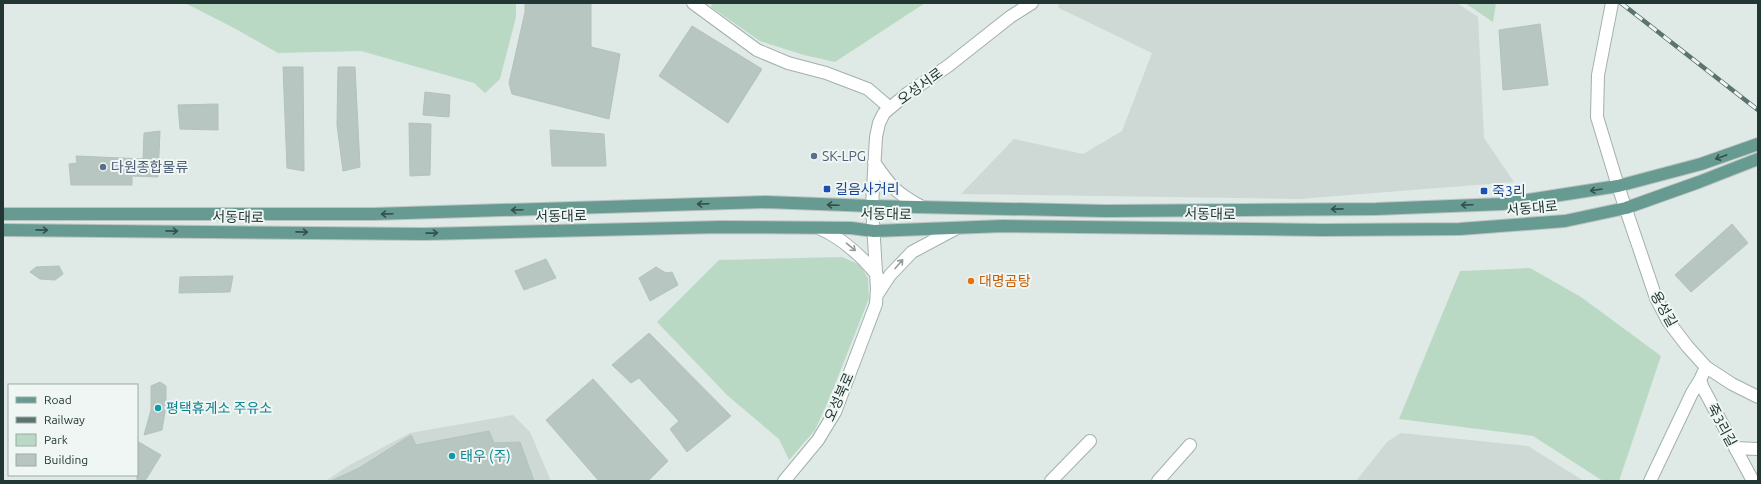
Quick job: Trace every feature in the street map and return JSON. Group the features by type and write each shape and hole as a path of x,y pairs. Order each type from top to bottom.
{"main road":[{"name":"서동대로","path":"3,214 374,214 766,202 1105,211 1376,209 1502,204 1618,186 1701,164 1758,144"},
{"name":"서동대로","path":"3,230 425,234 721,227 851,228 874,231 1002,226 1322,230 1460,229 1565,221 1626,208 1758,160"}],"street":[{"path":"693,3 757,50 788,63 826,73 868,89 890,108"},
{"name":"오성서로","path":"876,300 877,274 872,206 874,162 879,123 884,113 908,93 948,66 1010,16 1032,3"},
{"name":"용성길","path":"1612,3 1598,75 1597,117 1618,186 1656,298 1668,321 1687,346 1706,367 1732,384 1758,397"},
{"path":"874,162 892,187 901,196 922,207"},
{"path":"819,228 845,242 861,256 877,274"},
{"path":"876,300 890,275 912,252 956,228"},
{"name":"오성북로","path":"784,481 818,440 835,412 876,300"},
{"path":"1650,481 1706,367"},
{"name":"죽3리길","path":"1700,380 1753,481"},
{"path":"1051,481 1090,441"},
{"path":"1158,481 1190,445"},
{"path":"1735,448 1758,449"}],"shaded area":[{"path":"1058,3 1457,3 1478,17 1484,138 1514,182 1299,199 961,194 1014,139 1083,154 1122,131 1152,53 1059,8"},
{"name":"태우 (주)","path":"513,415 530,432 551,481 326,481 346,467 410,433"},
{"path":"1401,433 1528,446 1584,481 1356,481 1387,442"}],"green space":[{"path":"185,3 516,3 516,17 500,79 485,93 474,83 361,51 278,53"},
{"path":"712,3 925,3 835,62 804,55 760,41 711,7"},
{"path":"1465,3 1496,3 1493,22"},
{"path":"842,257 860,265 868,278 869,298 830,397 815,430 789,460 779,439 728,396 657,322 719,260"},
{"path":"1530,268 1581,297 1661,356 1619,481 1603,481 1533,436 1399,419 1460,271"}],"building":[{"path":"525,3 591,3 591,47 620,54 609,119 512,94 509,83 525,12"},
{"path":"1540,24 1548,85 1503,90 1499,30"},
{"path":"692,26 762,69 728,123 659,76"},
{"path":"283,67 303,67 304,171 287,168"},
{"path":"338,67 355,67 360,167 343,171 337,125"},
{"path":"425,92 450,95 449,117 423,115"},
{"path":"218,104 218,130 180,129 178,105"},
{"path":"409,123 431,124 430,175 410,176"},
{"path":"550,130 604,134 606,166 552,166"},
{"path":"160,131 158,177 132,176 132,185 71,185 69,164 77,163 76,156 143,159 144,133"},
{"path":"1732,224 1748,243 1691,292 1675,275"},
{"path":"546,259 556,278 524,290 515,271"},
{"path":"59,266 63,274 55,280 40,279 30,272 36,267"},
{"path":"656,267 666,273 672,272 678,285 650,301 639,278"},
{"path":"233,276 230,292 179,293 180,277"},
{"path":"649,333 731,416 687,452 670,429 679,421 639,378 631,383 612,365"},
{"path":"593,379 668,461 648,481 599,481 546,420"},
{"name":"평택휴게소 주유소","path":"160,382 166,386 166,406 162,430 144,435 151,410 151,386"},
{"name":"태우 (주)","path":"489,431 494,443 520,442 534,481 331,481 359,468 411,435 416,445"},
{"path":"138,442 161,455 145,481 137,481"}],"railway":[{"path":"1621,3 1758,110"}],"place":[{"name":"SK-LPG","path":"814,156"},
{"name":"다원종합물류","path":"103,167"},
{"name":"길음사거리","path":"827,189"},
{"name":"죽3리","path":"1484,191"},
{"name":"대명곰탕","path":"971,281"},
{"name":"평택휴게소 주유소","path":"158,408"},
{"name":"태우 (주)","path":"452,456"}]}
